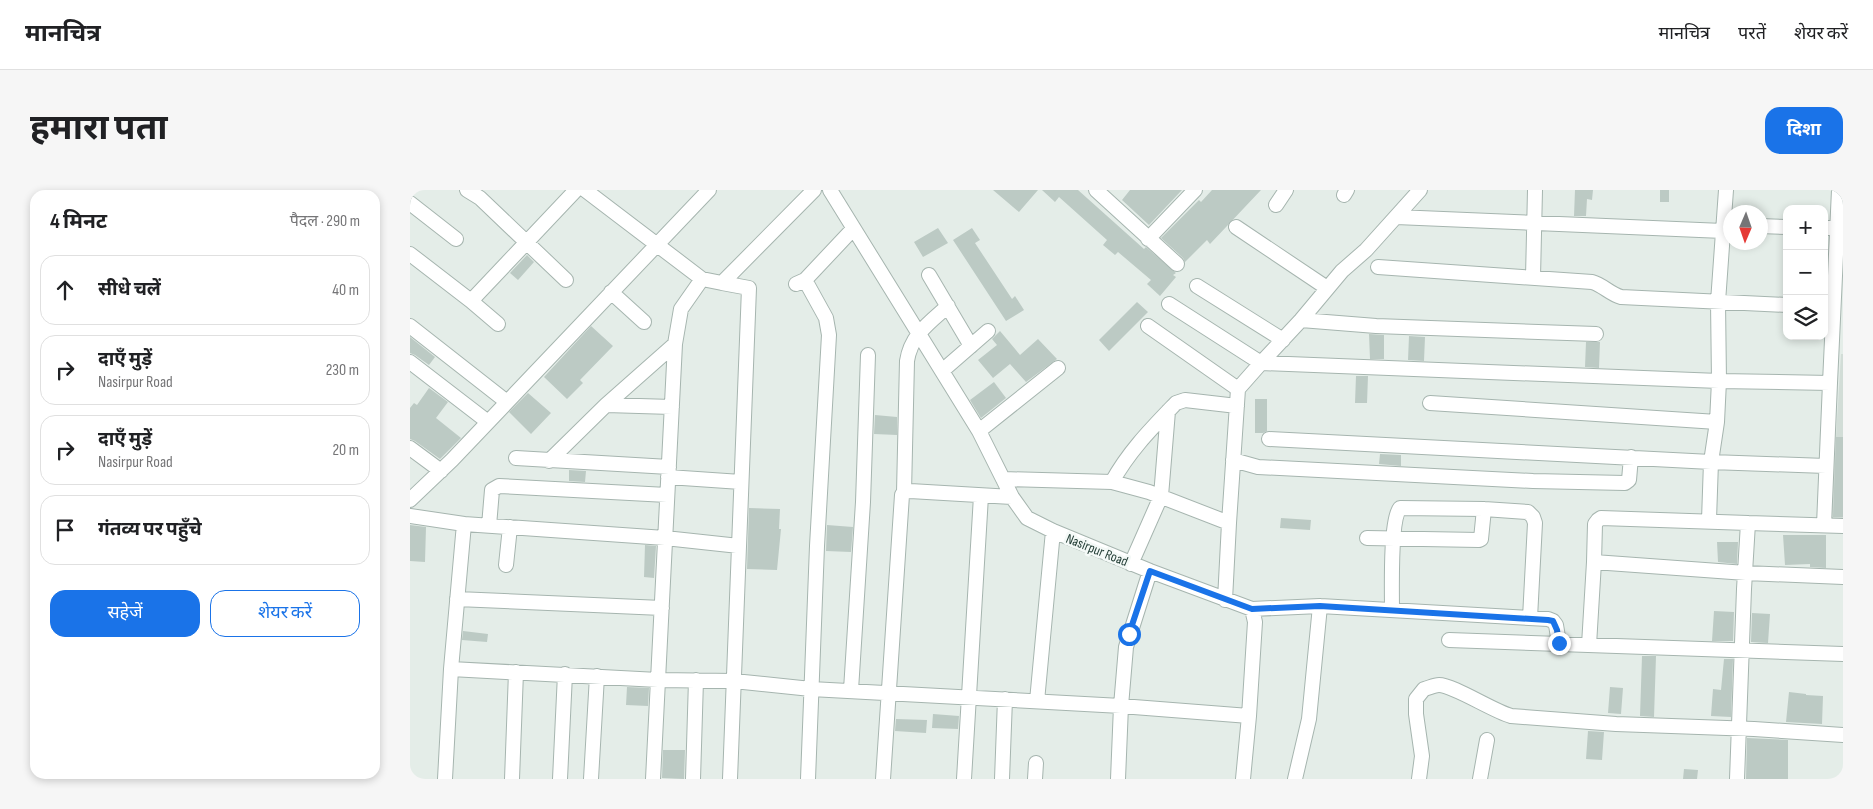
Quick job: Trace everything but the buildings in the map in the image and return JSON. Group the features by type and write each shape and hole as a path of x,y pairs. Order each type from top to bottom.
{"street":[{"path":"467,190 482,194 525,243 566,280"},
{"path":"470,301 576,190"},
{"path":"585,190 702,279 749,288 730,779"},
{"path":"410,500 441,471 709,190"},
{"path":"722,283 814,190"},
{"path":"1096,190 1177,264"},
{"path":"1148,239 1195,190"},
{"path":"1276,205 1286,190"},
{"path":"1225,600 1238,389 1301,320 1326,288 1366,250 1420,190"},
{"path":"1533,277 1535,190"},
{"path":"1726,190 1726,205"},
{"path":"1824,525 1830,383 1838,340 1829,307 1838,286 1836,223 1839,190"},
{"name":"Nasirpur Road","path":"833,191 853,229 980,431 1012,498 1026,518 1131,564 1252,609 1320,606 1530,618 1553,621 1559,643"},
{"path":"410,204 456,239"},
{"path":"1396,217 1533,223 1723,227"},
{"path":"1768,226 1783,227"},
{"path":"1236,227 1326,288"},
{"path":"808,779 829,334 826,318 800,282 853,229"},
{"path":"1709,520 1711,462 1717,422 1719,381 1718,302 1724,250"},
{"path":"410,254 498,324"},
{"path":"1378,267 1592,282 1601,285 1613,295 1621,297 1783,305"},
{"path":"929,275 971,346"},
{"path":"653,779 675,344 681,309 702,279"},
{"path":"1197,286 1283,340"},
{"path":"611,292 644,322"},
{"path":"1169,304 1261,364 1719,381 1830,383"},
{"path":"883,779 901,499 904,492 907,361 909,349 918,333 948,306"},
{"path":"1301,320 1376,326 1596,334"},
{"path":"410,326 507,402"},
{"path":"1148,326 1238,389"},
{"path":"942,371 988,331"},
{"path":"549,461 606,405 675,344"},
{"path":"851,690 863,502 868,355"},
{"path":"410,362 488,422"},
{"path":"980,431 1058,368"},
{"path":"1112,482 1132,452 1176,403 1185,400 1236,406"},
{"path":"1430,403 1717,422"},
{"path":"606,405 672,406"},
{"path":"1131,564 1160,496 1168,411"},
{"path":"1269,439 1711,462 1826,466"},
{"path":"410,448 441,471"},
{"path":"1233,460 1258,467 1533,481 1625,483 1630,480 1631,457"},
{"path":"516,458 668,472 741,482"},
{"path":"1003,479 1112,482 1160,496 1229,523"},
{"path":"489,526 492,490 499,486 667,495"},
{"path":"904,492 1012,498"},
{"path":"964,779 981,496"},
{"path":"1392,610 1394,539 1397,511 1400,508 1484,509 1528,512 1533,517 1535,523 1530,618"},
{"path":"1367,538 1480,540 1484,509"},
{"path":"410,516 464,524 665,538 738,546"},
{"path":"1589,645 1595,524 1602,518 1709,520 1843,526"},
{"path":"1737,779 1748,523"},
{"path":"445,779 451,669 464,524"},
{"path":"506,565 510,527"},
{"path":"1038,701 1053,531"},
{"path":"1594,562 1843,577"},
{"path":"1118,779 1121,706 1127,641 1150,571"},
{"path":"457,598 662,608"},
{"path":"1295,779 1309,719 1320,606"},
{"path":"1242,779 1250,716 1255,622 1252,609"},
{"path":"1449,640 1843,654"},
{"path":"451,669 658,680 734,681 811,689 1121,706 1250,716"},
{"path":"512,779 516,672"},
{"path":"560,779 566,674"},
{"path":"591,779 597,676"},
{"path":"693,779 696,680"},
{"path":"1419,779 1422,756 1416,714 1416,699 1424,689 1440,685 1461,693 1500,713 1511,716 1616,724 1740,728 1843,735"},
{"path":"1002,779 1005,699"},
{"path":"1480,779 1487,740"},
{"path":"1034,779 1036,763"}],"shaded area":[{"path":"1841,354 1843,354 1843,520 1831,520"}],"route":[{"path":"1129,634 1150,571 1252,609 1320,606 1548,620 1553,621 1556,625 1559,643"}]}
